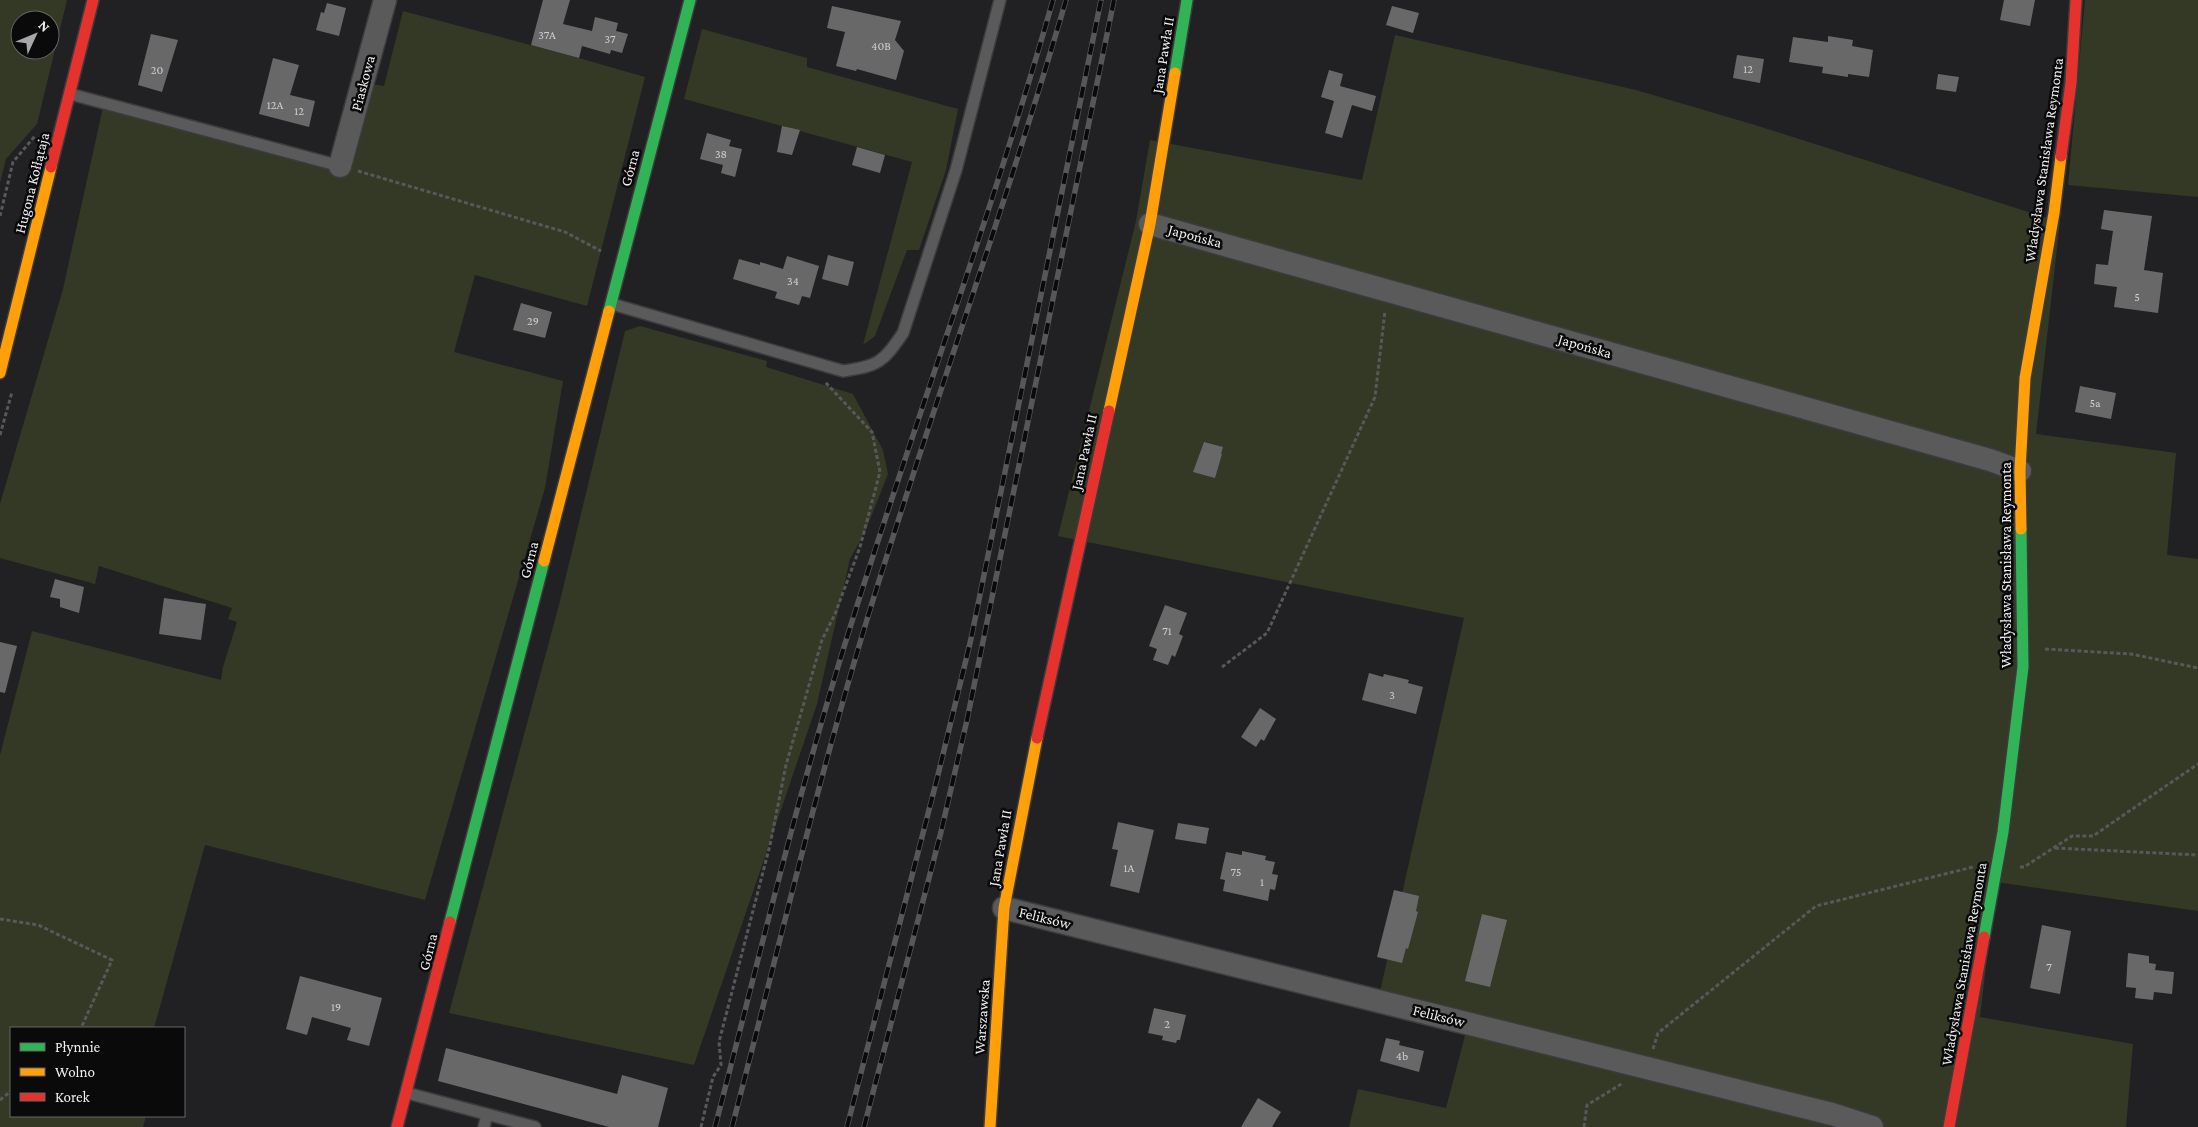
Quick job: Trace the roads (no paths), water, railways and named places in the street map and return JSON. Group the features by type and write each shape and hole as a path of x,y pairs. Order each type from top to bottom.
{"street":[{"name":"Hugona Kołłątaja","path":"0,373 93,0"},
{"name":"Piaskowa","path":"340,166 385,0"},
{"name":"Górna","path":"396,1127 407,1094 690,0"},
{"name":"Jana Pawła II","path":"1004,908 1025,793 1150,224 1187,0"},
{"name":"Władysława Stanisława Reymonta","path":"1949,1127 2003,832 2023,667 2020,470 2025,378 2054,213 2072,83 2076,0"},
{"name":"Japońska","path":"1150,224 2020,470"},
{"name":"Feliksów","path":"1004,908 1832,1114 1872,1127"},
{"name":"Warszawska","path":"990,1127 1004,908"}],"lane":[{"path":"611,303 844,371 868,367 888,355 903,333 956,170 1000,0"},
{"path":"70,94 340,166"},
{"path":"407,1094 535,1127"},
{"path":"484,1127 487,1114"}],"railway":[{"path":"715,1127 826,706 870,566 1004,163 1053,0"},
{"path":"732,1127 850,677 893,536 1019,154 1066,0"},
{"path":"847,1127 937,779 971,639 1101,0"},
{"path":"864,1127 941,832 967,720 1114,0"}]}
